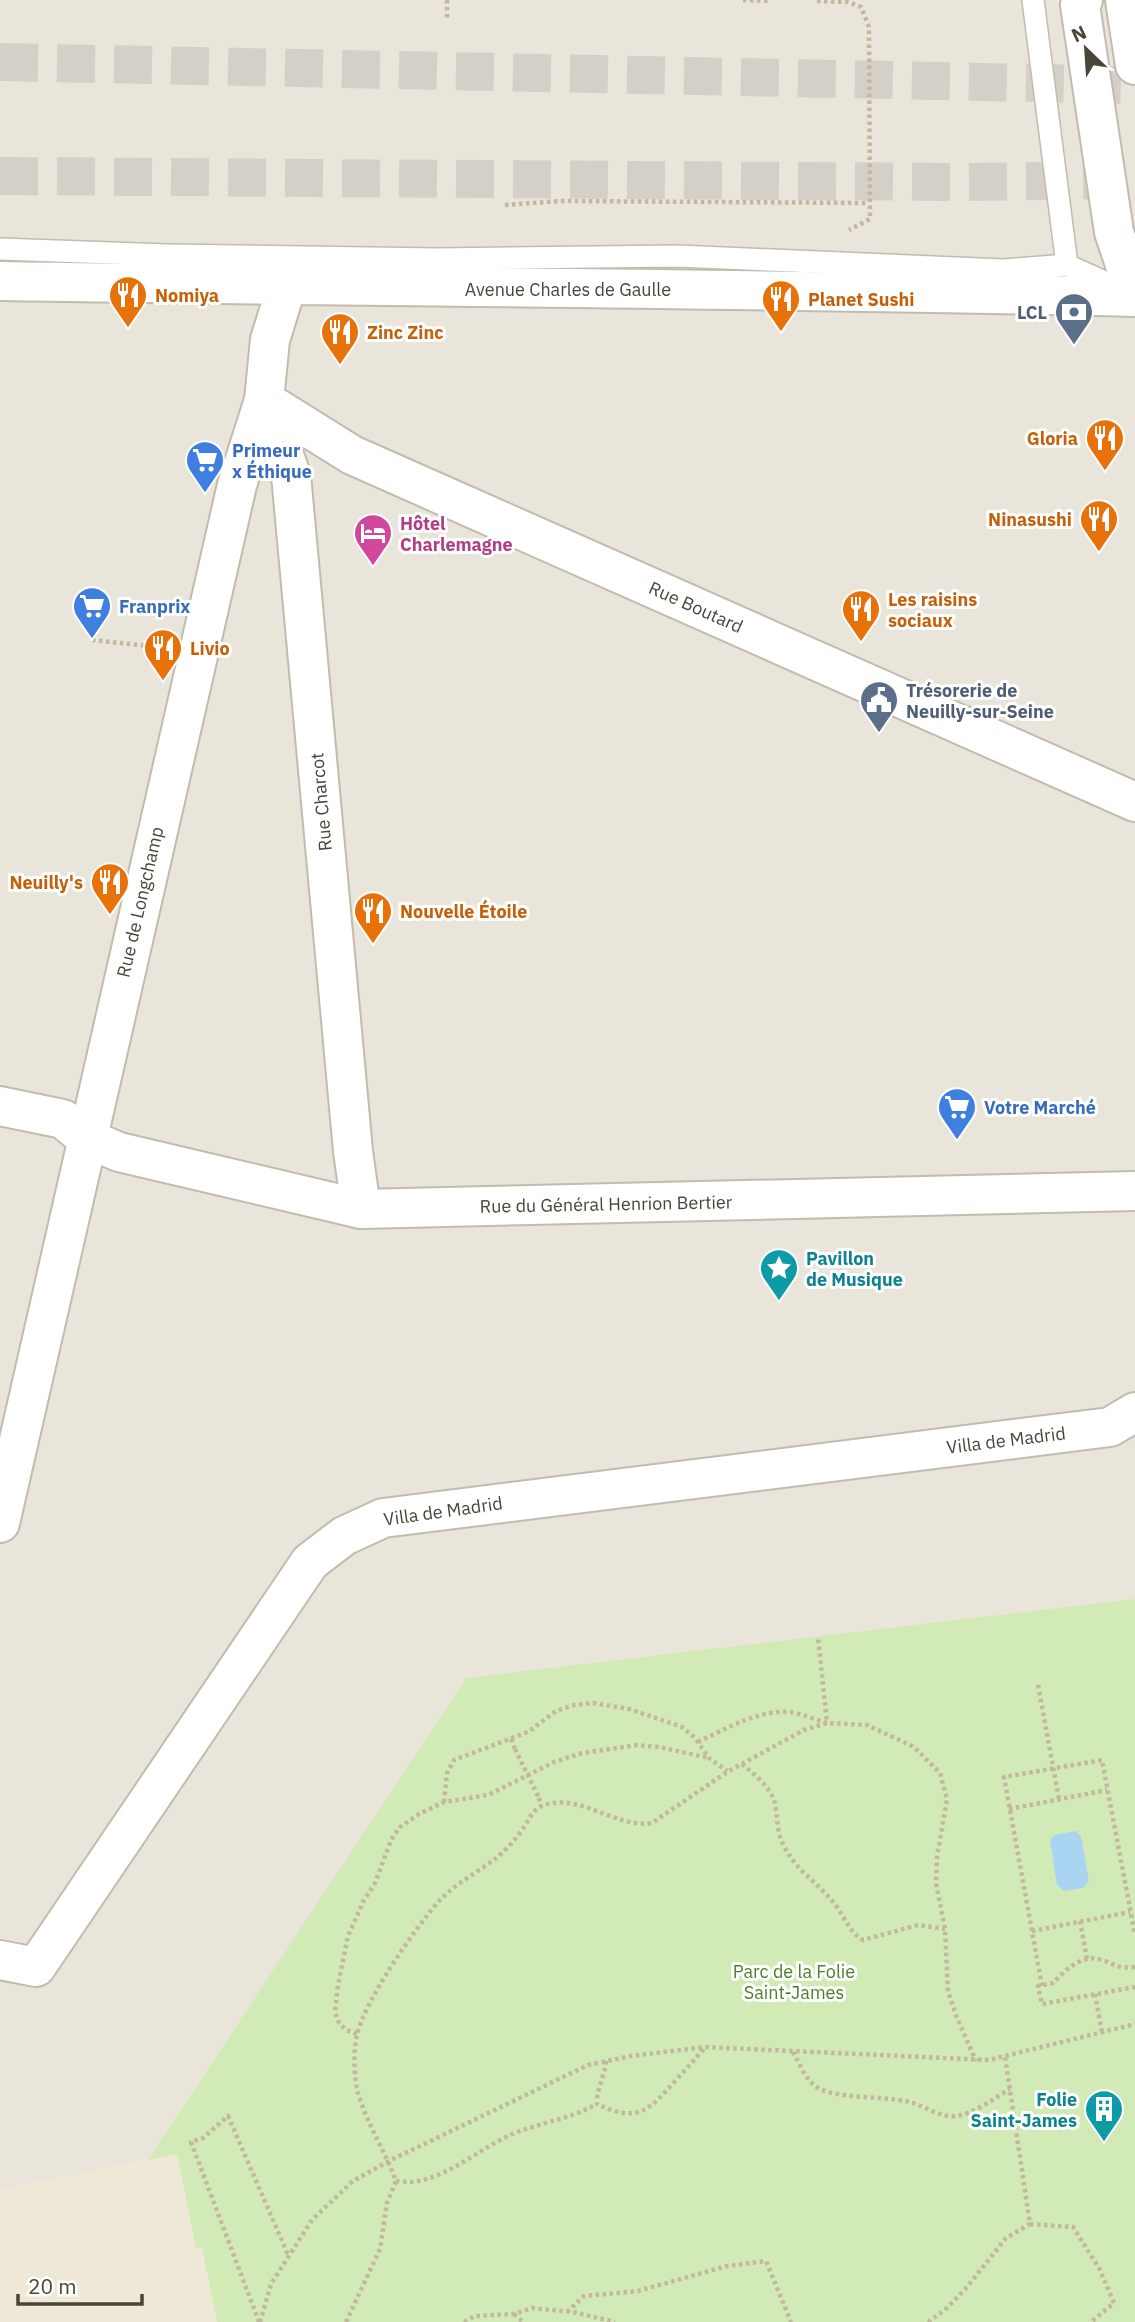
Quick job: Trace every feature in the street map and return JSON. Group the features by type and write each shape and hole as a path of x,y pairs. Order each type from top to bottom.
{"street":[{"path":"1083,0 1080,5 1114,232 1135,296"},
{"path":"1125,0 1135,65"},
{"name":"Avenue Charles de Gaulle","path":"0,281 1004,292 1135,296"},
{"name":"Rue de Longchamp","path":"0,1522 237,485 264,400 270,340 287,285"},
{"name":"Rue Boutard","path":"264,400 352,455 1135,802"},
{"name":"Rue Charcot","path":"264,400 291,475 360,1209"},
{"name":"Rue du Général Henrion Bertier","path":"0,1106 63,1119 86,1138 118,1152 360,1209 1135,1191"},
{"name":"Villa de Madrid","path":"0,1960 36,1967 310,1562 344,1536 383,1518 1127,1426"}],"lane":[{"path":"1033,0 1067,265"},
{"path":"0,249 437,260 678,256 1003,270 1067,265 1135,296"}],"path":[{"path":"447,0 447,20"},
{"path":"743,0 771,1"},
{"path":"817,1 848,2 862,7 869,27 870,219 844,232"},
{"path":"505,205 561,201 868,203"},
{"path":"92,640 171,648"},
{"path":"818,1637 827,1723"},
{"path":"1038,1685 1059,1799"},
{"path":"444,1802 447,1773 454,1760 528,1732 556,1711 574,1705 593,1703 629,1709 682,1727 698,1742 709,1758 727,1772"},
{"path":"698,1742 746,1720 776,1712 792,1713 827,1723 867,1725 888,1733 914,1746 940,1773 947,1799 937,1857 936,1883 945,1929 948,1992 976,2061"},
{"path":"346,2322 380,2249 387,2203 396,2181 357,2091 357,2034 376,1992 392,1966 442,1899 500,1855 524,1827 529,1815 541,1806 558,1802 644,1824 652,1823 727,1772 804,1730 827,1723"},
{"path":"511,1739 541,1806"},
{"path":"357,2034 346,2031 335,2012 348,1936 375,1882 391,1840 400,1827 444,1802 488,1795 554,1762 603,1749 636,1745 709,1758"},
{"path":"1042,1986 1004,1777 1102,1759 1135,1935"},
{"path":"742,1764 770,1791 777,1828 796,1866 836,1906 854,1934 863,1940 918,1925 945,1929"},
{"path":"1009,1809 1107,1790"},
{"path":"1032,1931 1130,1912"},
{"path":"1080,1922 1087,1959"},
{"path":"1135,1967 1122,1969 1100,1959 1087,1959 1064,1971 1053,1983 1038,1986 1042,2004 1135,1987"},
{"path":"1095,1994 1102,2032"},
{"path":"260,2322 271,2284 312,2220 353,2181 588,2065 666,2050 705,2047 976,2061 1005,2057 1135,2024"},
{"path":"396,2181 418,2181 449,2169 512,2134 542,2123 568,2118 597,2104 620,2112 644,2111 658,2101 705,2047"},
{"path":"793,2052 807,2078 818,2088 913,2103 942,2115 956,2116 968,2112 1010,2089"},
{"path":"1005,2057 1030,2224"},
{"path":"597,2104 596,2097 605,2073 606,2061"},
{"path":"260,2322 191,2142 203,2138 228,2116 289,2258"},
{"path":"928,2322 946,2309 967,2287 1006,2238 1030,2224 1073,2227 1099,2268 1114,2303 1091,2322"},
{"path":"567,2312 584,2296 638,2291 727,2266 766,2260 791,2322"},
{"path":"464,2322 475,2316 514,2314 532,2308 615,2322"},
{"path":"514,2314 523,2322"}],"shaded area":[{"path":"0,0 1135,0 1135,2322 0,2322"},
{"path":"177,2153 196,2248 202,2247 217,2322 0,2322 0,2190"}],"green space":[{"name":"Parc de la Folie Saint-James","path":"1135,1599 1135,2322 217,2322 202,2247 196,2248 177,2154 148,2160 466,1678"}],"water":[{"path":"1076,1831 1081,1837 1089,1881 1083,1888 1064,1891 1057,1885 1050,1840 1055,1835"}],"tunnel":[{"path":"0,62 1135,85"},
{"path":"0,176 960,182 1135,180"}],"place":[{"name":"Nomiya","path":"128,329"},
{"name":"Planet Sushi","path":"781,333"},
{"name":"LCL","path":"1074,346"},
{"name":"Zinc Zinc","path":"340,366"},
{"name":"Gloria","path":"1105,472"},
{"name":"Primeur x Éthique","path":"205,494"},
{"name":"Ninasushi","path":"1099,553"},
{"name":"Hôtel Charlemagne","path":"373,567"},
{"name":"Franprix","path":"92,640"},
{"name":"Les raisins sociaux","path":"861,643"},
{"name":"Livio","path":"163,682"},
{"name":"Trésorerie de Neuilly-sur-Seine","path":"879,734"},
{"name":"Neuilly's","path":"110,916"},
{"name":"Nouvelle Étoile","path":"373,945"},
{"name":"Votre Marché","path":"957,1141"},
{"name":"Pavillon de Musique","path":"779,1302"},
{"name":"Folie Saint-James","path":"1104,2143"}]}
